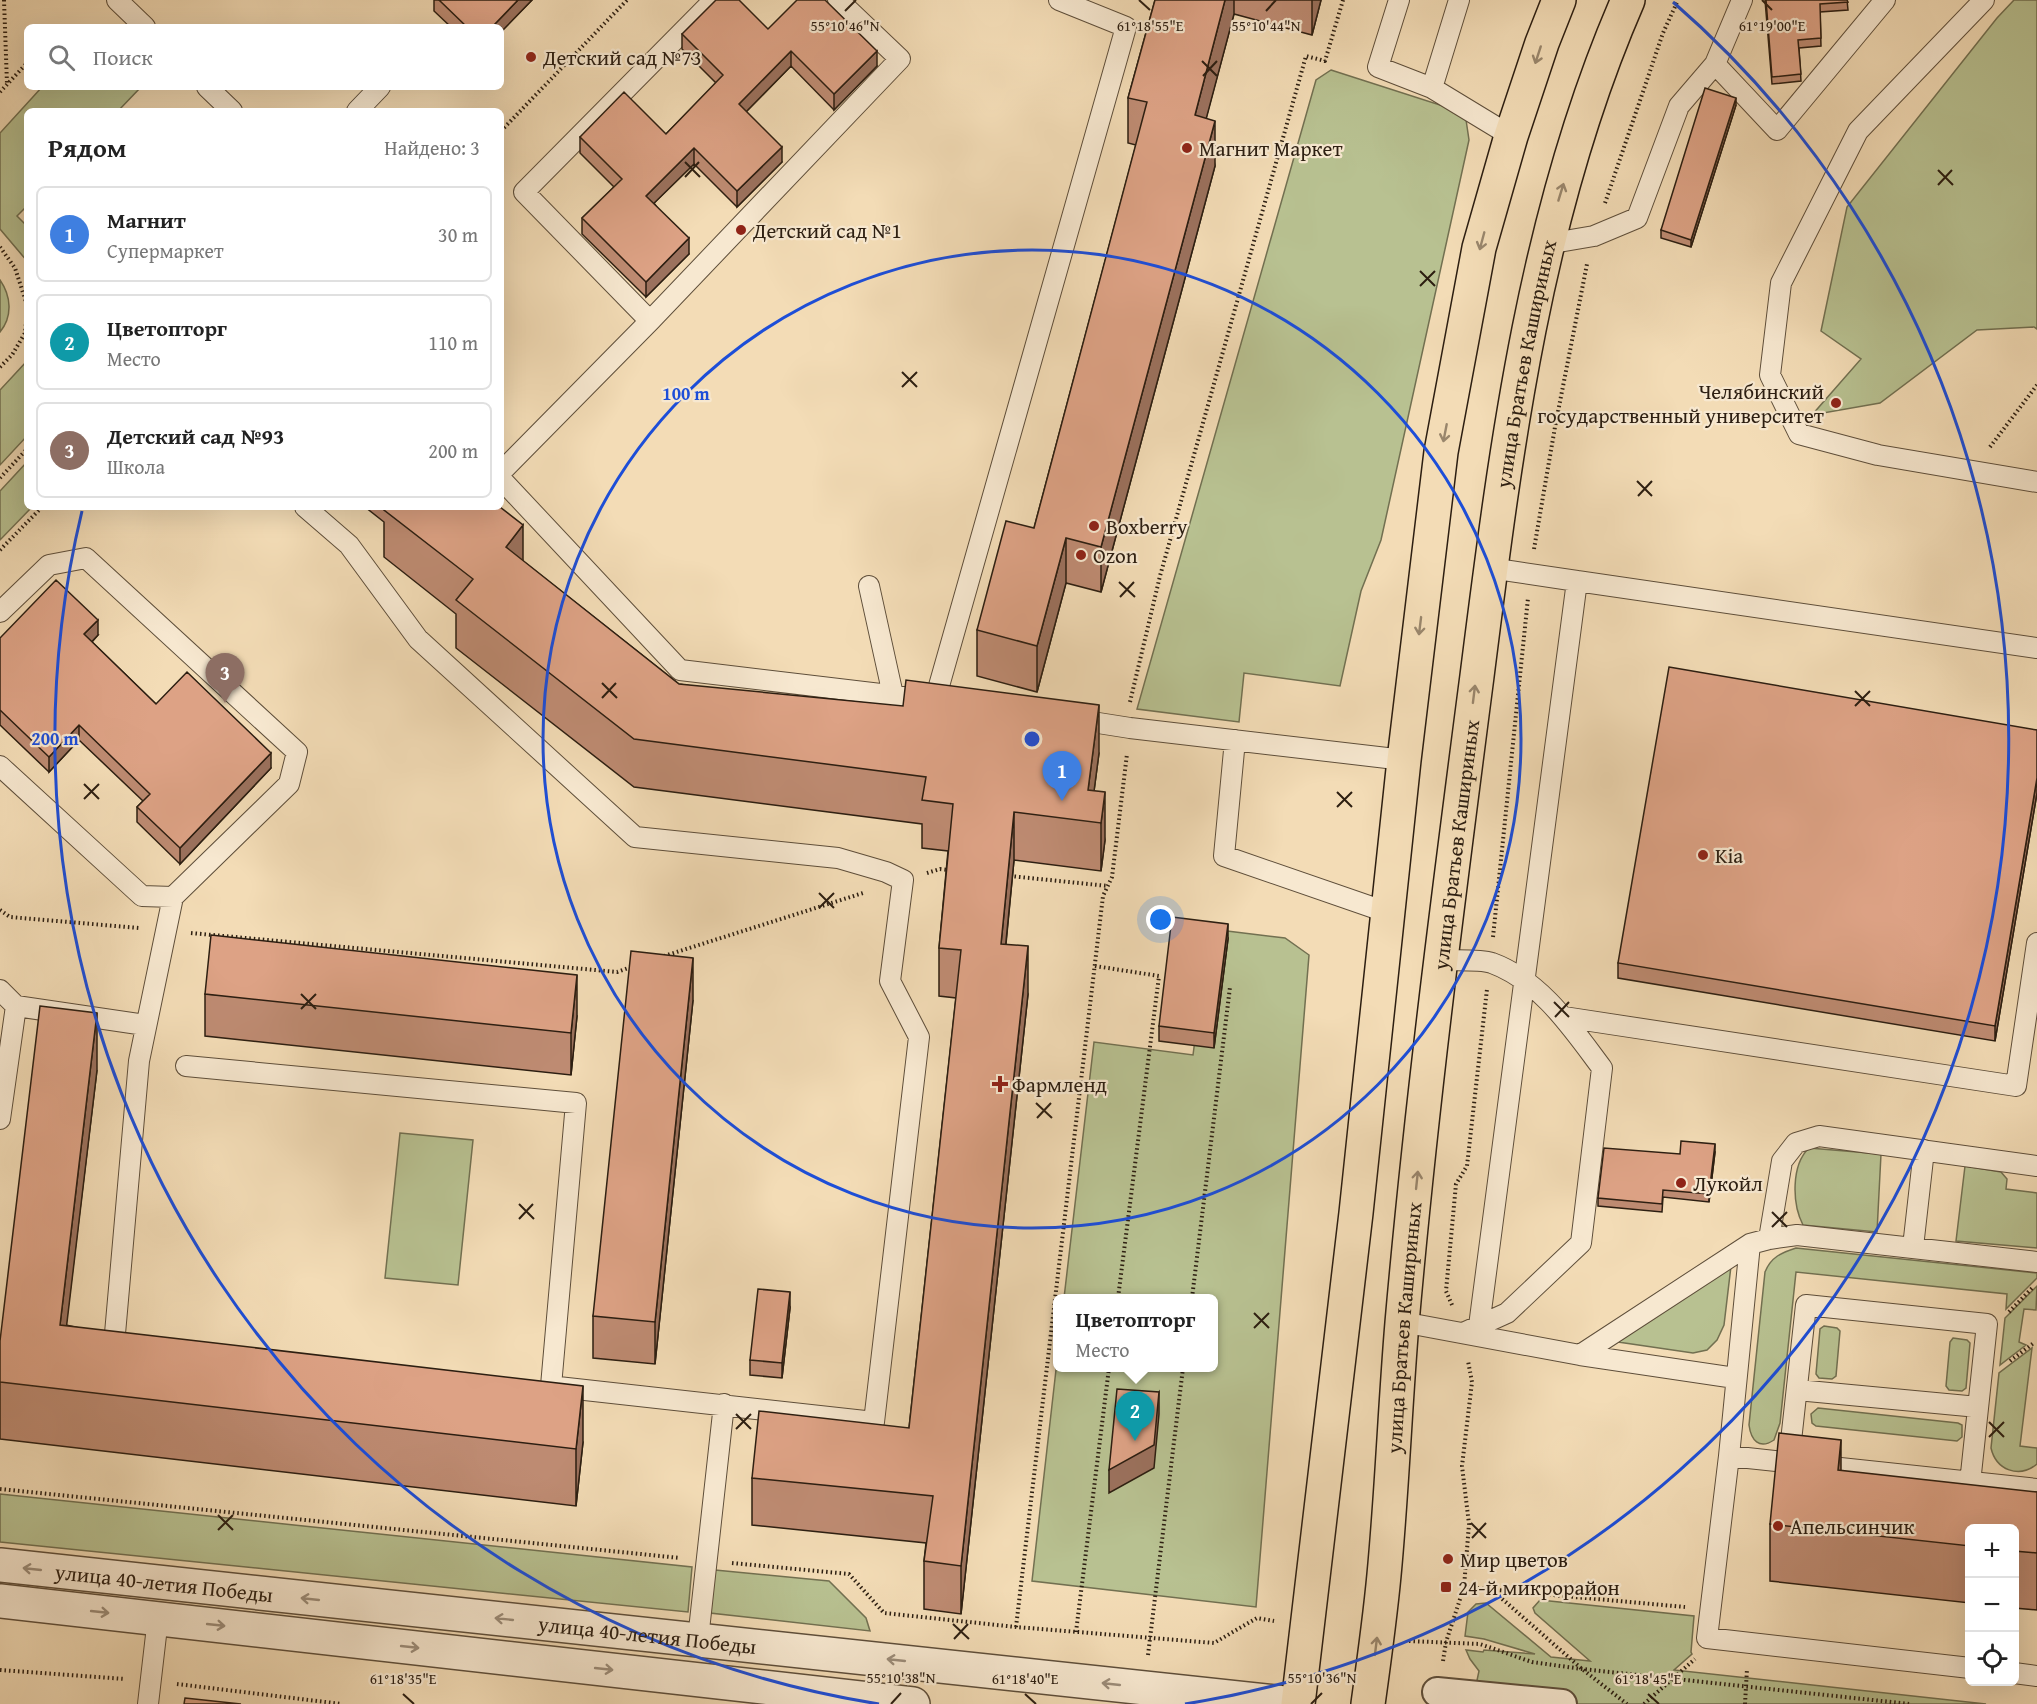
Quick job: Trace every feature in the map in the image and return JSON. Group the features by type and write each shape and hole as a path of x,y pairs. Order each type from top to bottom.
{"main road":[{"path":"1296,1704 1350,1260 1404,760 1441,453 1479,248 1511,136 1559,0"},
{"name":"улица Братьев Кашириных","path":"1368,1704 1384,1573 1402,1322 1441,960 1490,568 1520,376 1547,244 1560,195 1595,86 1628,0"}],"street":[{"name":"улица 40-летия Победы","path":"0,1565 1296,1704"},
{"path":"158,1618 162,1583"},
{"name":"улица 40-летия Победы","path":"0,1601 910,1704"},
{"path":"1437,1692 1562,1704"}],"lane":[{"path":"117,0 142,24"},
{"path":"650,321 524,192 714,0"},
{"path":"504,469 650,321 900,59 838,0"},
{"path":"935,700 1126,27 1059,0"},
{"path":"1399,0 1378,67 1431,88 1511,136"},
{"path":"1431,88 1459,0"},
{"path":"1547,244 1594,236 1637,218 1679,106 1715,64 1742,0"},
{"path":"1715,64 1777,130 1886,0"},
{"path":"1984,0 1858,131 1780,283 1770,375 1799,434 1878,455 2037,482"},
{"path":"210,90 229,108"},
{"path":"360,108 377,90"},
{"path":"504,482 680,670 958,704"},
{"path":"308,510 349,545 418,639 635,837 838,858 886,872 903,880 890,981 919,1037 874,1422 527,1384"},
{"path":"0,612 49,565 86,558 297,752 289,784 173,897 139,1061 114,1345 149,1348"},
{"path":"1490,568 2037,648"},
{"path":"1471,1330 1523,979 1577,581"},
{"path":"869,586 893,695"},
{"path":"1060,718 1404,760"},
{"path":"1235,740 1224,856 1389,913"},
{"path":"0,765 142,896 173,897"},
{"path":"1564,1017 2016,1086 2037,943"},
{"path":"1441,960 1490,963 1523,979 1564,1017 1602,1068 1581,1243 1507,1313 1471,1330"},
{"path":"0,990 16,1006 145,1025"},
{"path":"0,1119 6,1025 16,1006"},
{"path":"186,1066 576,1103 551,1386"},
{"path":"1769,1239 1782,1161 1796,1143 1819,1137 2037,1166"},
{"path":"1912,1247 1924,1150"},
{"path":"1580,1355 1750,1244 1769,1239 1797,1235 2037,1262"},
{"path":"1750,1244 1729,1456 1707,1638 1965,1667"},
{"path":"1789,1462 1806,1305 1987,1324 1970,1483"},
{"path":"1402,1322 1471,1330 1580,1355 1735,1378"},
{"path":"1797,1390 1978,1407"},
{"path":"698,1639 724,1404"},
{"path":"1729,1456 2037,1489"},
{"path":"148,1704 158,1618"},
{"path":"2019,1674 2037,1676"}],"path":[{"path":"4,0 7,84"},
{"path":"504,128 627,0"},
{"path":"1056,1294 1103,896 1112,877 1130,728 1129,707 1160,576 1306,56 1325,62 1343,0"},
{"path":"0,92 24,66"},
{"path":"0,247 15,268 24,296"},
{"path":"0,368 12,355 24,335"},
{"path":"1971,471 2037,386"},
{"path":"0,477 24,452"},
{"path":"0,549 39,510"},
{"path":"661,957 903,880 940,869 951,870"},
{"path":"1007,876 1108,886"},
{"path":"0,910 9,917 617,972 639,964"},
{"path":"1095,966 1158,976 1119,1294"},
{"path":"1193,1294 1230,987"},
{"path":"1987,1324 2007,1314 2037,1283"},
{"path":"1016,1627 1053,1317"},
{"path":"1076,1632 1108,1372"},
{"path":"1149,1638 1182,1372"},
{"path":"1464,1587 1710,1609"},
{"path":"1491,1590 1626,1704"},
{"path":"1644,1704 1717,1639"},
{"path":"1446,1642 1480,1644 1532,1662 1582,1669 1910,1704"},
{"path":"1745,1704 1749,1643"}],"green space":[{"path":"2014,0 2037,0 2037,329 2034,327 1977,330 1880,403 1812,415 1861,359 1821,331 1847,207 1997,18"},
{"path":"1331,70 1465,113 1469,140 1381,540 1361,591 1340,686 1244,673 1239,722 1137,709 1316,80"},
{"path":"39,90 138,90 121,108 24,108 24,209 17,216 24,223 24,257 0,229 0,133"},
{"path":"0,280 8,299 9,313 0,332"},
{"path":"24,364 24,439 0,465 0,390"},
{"path":"24,465 24,510 29,510 0,540 0,491"},
{"path":"1227,931 1285,938 1309,955 1256,1607 1032,1581 1056,1372 1218,1372 1218,1294 1064,1294 1094,1042 1193,1055 1207,949"},
{"path":"400,1133 473,1140 458,1285 385,1278"},
{"path":"1809,1148 1881,1154 1877,1232 1803,1225 1795,1196 1795,1185 1799,1164"},
{"path":"1965,1166 2001,1172 2007,1179 2006,1189 2037,1193 2037,1248 1956,1241"},
{"path":"1796,1248 2037,1273 2037,1278 2006,1309 2007,1294 1796,1272 1780,1423 1774,1440 1760,1444 1754,1439 1749,1425 1765,1272 1777,1256"},
{"path":"1731,1266 1724,1325 1717,1340 1707,1350 1693,1353 1618,1342"},
{"path":"2037,1286 2036,1310 2024,1309 2019,1342 2026,1345 2000,1365 2005,1318"},
{"path":"1824,1326 1837,1328 1840,1331 1836,1376 1832,1379 1819,1378 1816,1374 1820,1329"},
{"path":"1953,1338 1967,1340 1970,1343 1966,1388 1962,1391 1949,1390 1946,1386 1950,1342"},
{"path":"2032,1348 2020,1446 2037,1448 2037,1464 2023,1471 2009,1470 1998,1462 1991,1448 1999,1373"},
{"path":"1818,1408 1958,1423 1962,1425 1962,1437 1957,1441 1816,1426 1812,1423 1811,1414"},
{"path":"0,1494 692,1567 688,1612 0,1542"},
{"path":"715,1570 829,1581 866,1618 870,1631 710,1613"},
{"path":"1540,1600 1694,1616 1692,1654 1674,1670 1986,1704 1472,1704 1479,1671 1466,1650 1535,1654 1484,1639 1465,1636 1468,1612 1476,1604 1486,1603 1551,1657 1590,1661 1535,1613 1533,1608"}],"building":[{"path":"439,0 518,0 495,24 464,24"},
{"path":"716,0 739,0 768,29 797,0 825,0 877,51 834,94 791,51 739,104 782,147 737,191 694,148 646,196 689,238 646,282 582,218 622,179 580,137 624,92 666,134 723,75 682,34"},
{"path":"1155,0 1225,0 1195,115 1215,121 1101,547 1066,538 1037,646 977,630 1006,521 1034,528 1147,102 1128,98"},
{"path":"1766,0 1847,0 1848,2 1820,4 1821,38 1798,40 1801,74 1772,77"},
{"path":"1705,88 1736,98 1691,240 1661,230"},
{"path":"384,510 504,510 523,525 506,547 679,684 903,706 906,680 1099,705 1088,790 1105,792 1101,823 1014,812 1001,944 1028,946 961,1566 924,1561 933,1496 752,1478 759,1411 909,1428 961,950 939,948 953,804 922,800 926,777 634,739 456,600 473,579"},
{"path":"56,580 98,620 84,634 156,704 187,672 271,753 180,848 137,807 150,794 79,725 49,757 0,710 0,638"},
{"path":"1669,667 2037,730 2037,778 1995,1026 1618,963"},
{"path":"1172,917 1228,924 1214,1033 1159,1026"},
{"path":"211,935 577,975 571,1033 205,994"},
{"path":"631,951 693,958 655,1322 593,1316"},
{"path":"40,1006 97,1013 60,1325 583,1386 576,1449 0,1382 0,1341"},
{"path":"1681,1141 1715,1144 1709,1194 1663,1190 1662,1204 1598,1198 1604,1148 1680,1154"},
{"path":"758,1289 790,1292 782,1363 750,1360"},
{"path":"1117,1389 1159,1392 1154,1445 1109,1470"},
{"path":"1779,1433 1841,1440 1838,1470 2037,1492 2037,1553 2019,1551 2019,1524 1965,1524 1965,1545 1770,1524"},
{"path":"185,1698 241,1704 184,1704"}],"place":[{"name":"Детский сад №73","path":"531,57"},
{"name":"Магнит Маркет","path":"1187,148"},
{"name":"Детский сад №1","path":"741,230"},
{"name":"Челябинский государственный университет","path":"1836,403"},
{"name":"Boxberry","path":"1094,526"},
{"name":"Ozon","path":"1081,555"},
{"name":"Детский сад №93","path":"225,703"},
{"name":"Магнит","path":"1062,801"},
{"name":"Kia","path":"1703,855"},
{"name":"Фармленд","path":"1000,1084"},
{"name":"Лукойл","path":"1681,1183"},
{"name":"Цветопторг","path":"1135,1441"},
{"name":"Апельсинчик","path":"1778,1526"},
{"name":"Мир цветов","path":"1448,1559"},
{"name":"24-й микрорайон","path":"1446,1587"}]}
